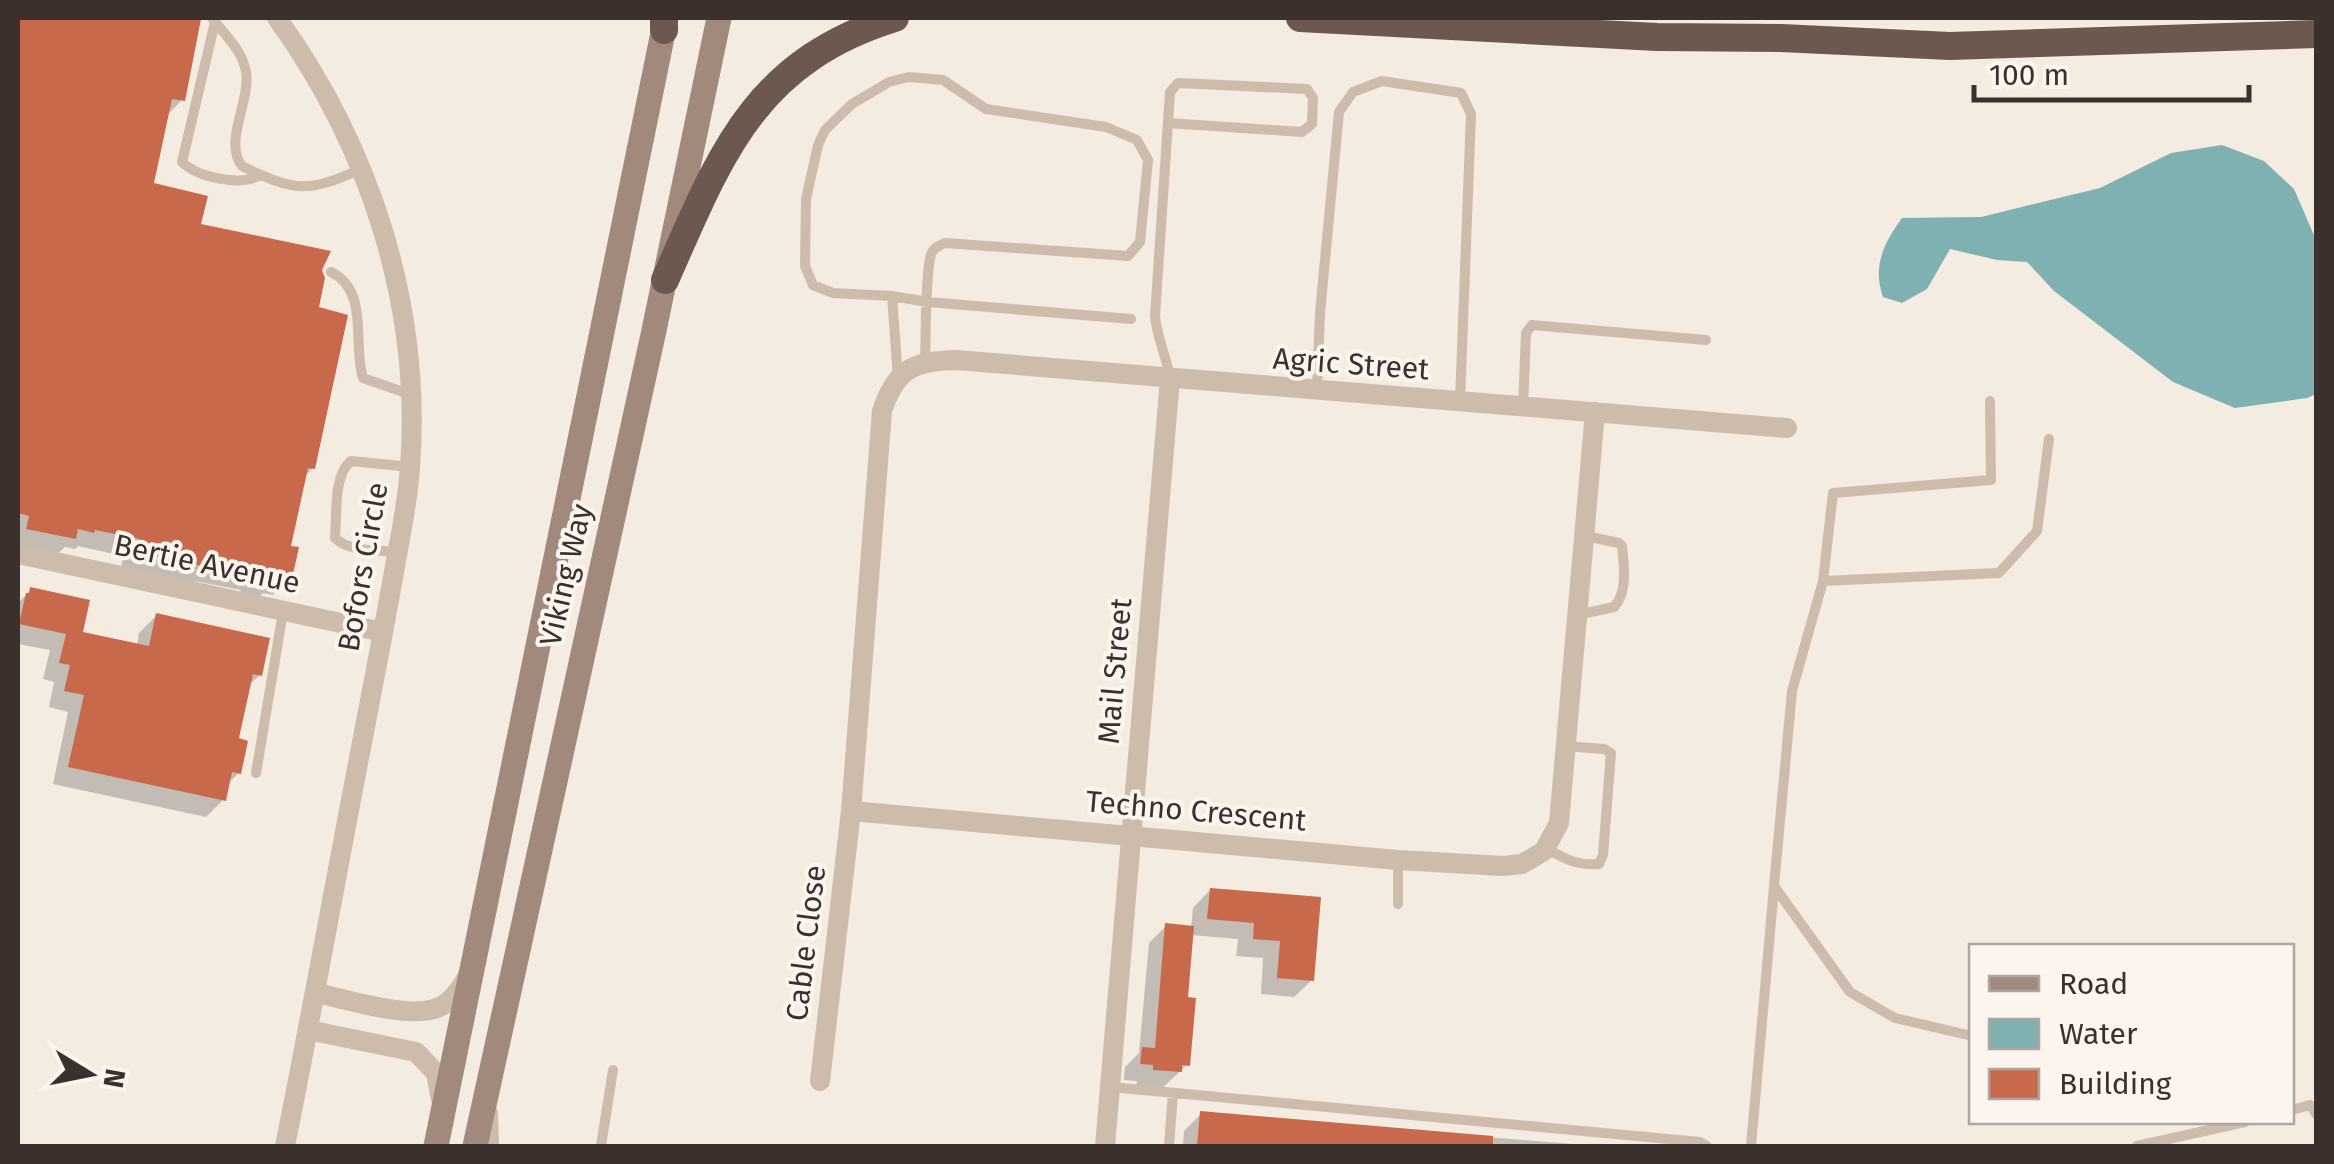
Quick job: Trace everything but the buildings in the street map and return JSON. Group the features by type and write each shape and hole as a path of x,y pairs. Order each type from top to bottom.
{"highway":[{"path":"665,280 720,156 772,89 848,34 894,18"},
{"path":"1300,18 1657,37 1950,46 2316,34"},
{"path":"1704,18 1781,38"},
{"path":"2260,38 2316,43"}],"main road":[{"name":"Viking Way","path":"475,1146 665,280 718,18"},
{"name":"Viking Way","path":"439,1134 665,22"}],"street":[{"name":"Bofors Circle","path":"276,18 327,96 362,168 394,272 410,394 410,467 397,552 285,1146"},
{"name":"Agric Street","path":"911,368 956,360 1788,428"},
{"path":"851,811 882,411 911,368"},
{"name":"Mail Street","path":"1105,1146 1170,380"},
{"path":"1546,848 1558,823 1595,412"},
{"name":"Bertie Avenue","path":"18,554 383,632"},
{"name":"Techno Crescent","path":"851,811 1503,866 1522,864 1546,848"},
{"name":"Cable Close","path":"820,1081 851,811"},
{"path":"316,993 406,1010 434,1009 457,992 476,962"},
{"path":"308,1030 403,1048 424,1058 438,1080 439,1134"},
{"path":"487,1090 489,1146"}],"lane":[{"path":"214,20 239,54 247,76 236,156 242,166 283,184 310,188 362,168"},
{"path":"214,20 182,162 188,168 234,180 248,181 260,175"},
{"path":"911,368 928,302 931,256 936,248 946,243 1128,256 1140,242 1148,160 1142,145 1130,135 1106,127 986,109 943,80 908,77 889,82 852,104 825,130 811,166 806,199 806,275 818,289 928,302 1131,318"},
{"path":"1317,391 1320,313 1340,112 1354,92 1382,81 1461,93 1471,114 1460,402"},
{"path":"1168,123 1302,132 1312,124 1313,98 1306,89 1178,83 1170,92 1155,316 1156,338 1167,359 1170,380"},
{"path":"331,272 343,278 356,300 358,362 363,378 410,394"},
{"path":"892,296 911,368"},
{"path":"1523,407 1526,333 1532,325 1706,340"},
{"path":"1751,1146 1792,691 1824,581 1833,493 1991,480 1990,402"},
{"path":"1824,581 1999,573 2036,531 2049,439"},
{"path":"397,552 346,546 335,538 341,474 352,461 410,467"},
{"path":"1577,615 1614,607 1624,589 1622,546 1584,536"},
{"path":"256,774 284,611"},
{"path":"1546,848 1574,863 1595,865 1603,855 1611,753 1566,746"},
{"path":"1398,860 1398,904"},
{"path":"1774,886 1850,992 1895,1018 1969,1035"},
{"path":"601,1146 614,1070"},
{"path":"1111,1087 1700,1142 1707,1146"},
{"path":"1169,1146 1173,1093"},
{"path":"2137,1146 2236,1124"}],"water":[{"path":"2222,145 2264,161 2294,189 2316,240 2316,394 2235,408 2173,382 2054,291 2027,262 1997,260 1950,249 1927,289 1902,303 1883,297 1879,265 1902,218 1981,217 2100,188 2171,153"}]}
